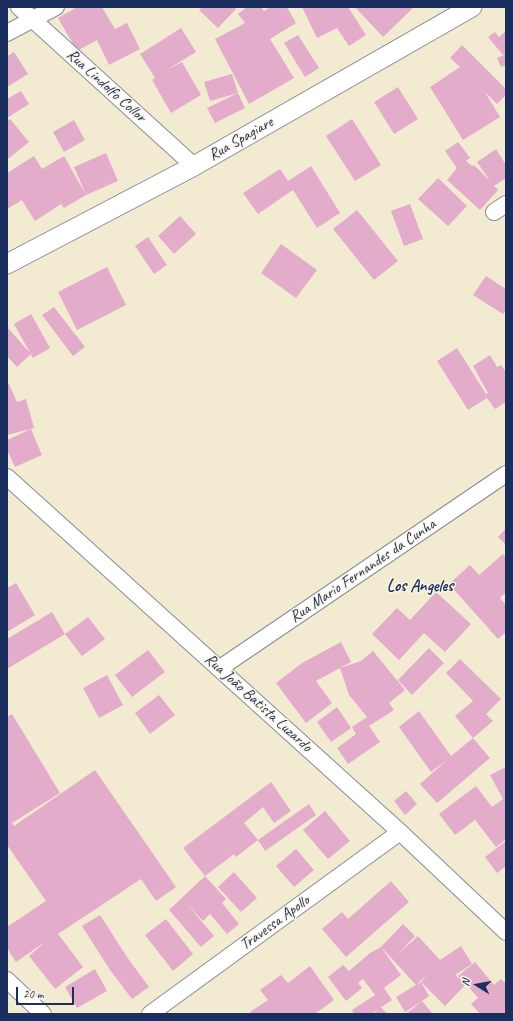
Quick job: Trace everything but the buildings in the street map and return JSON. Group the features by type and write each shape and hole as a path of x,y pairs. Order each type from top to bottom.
{"street":[{"name":"Rua Lindolfo Collor","path":"19,7 194,166"},
{"path":"7,33 56,7"},
{"name":"Rua Spagiare","path":"7,264 194,166 472,7"},
{"name":"Rua Mario Fernandes da Cunha","path":"220,668 506,474"},
{"name":"Rua João Batista Luzardo","path":"7,477 400,832 506,932"},
{"name":"Travessa Apollo","path":"150,1014 400,832"},
{"path":"7,980 43,1014"}],"district":[{"name":"Los Angeles","path":"420,587"}]}
